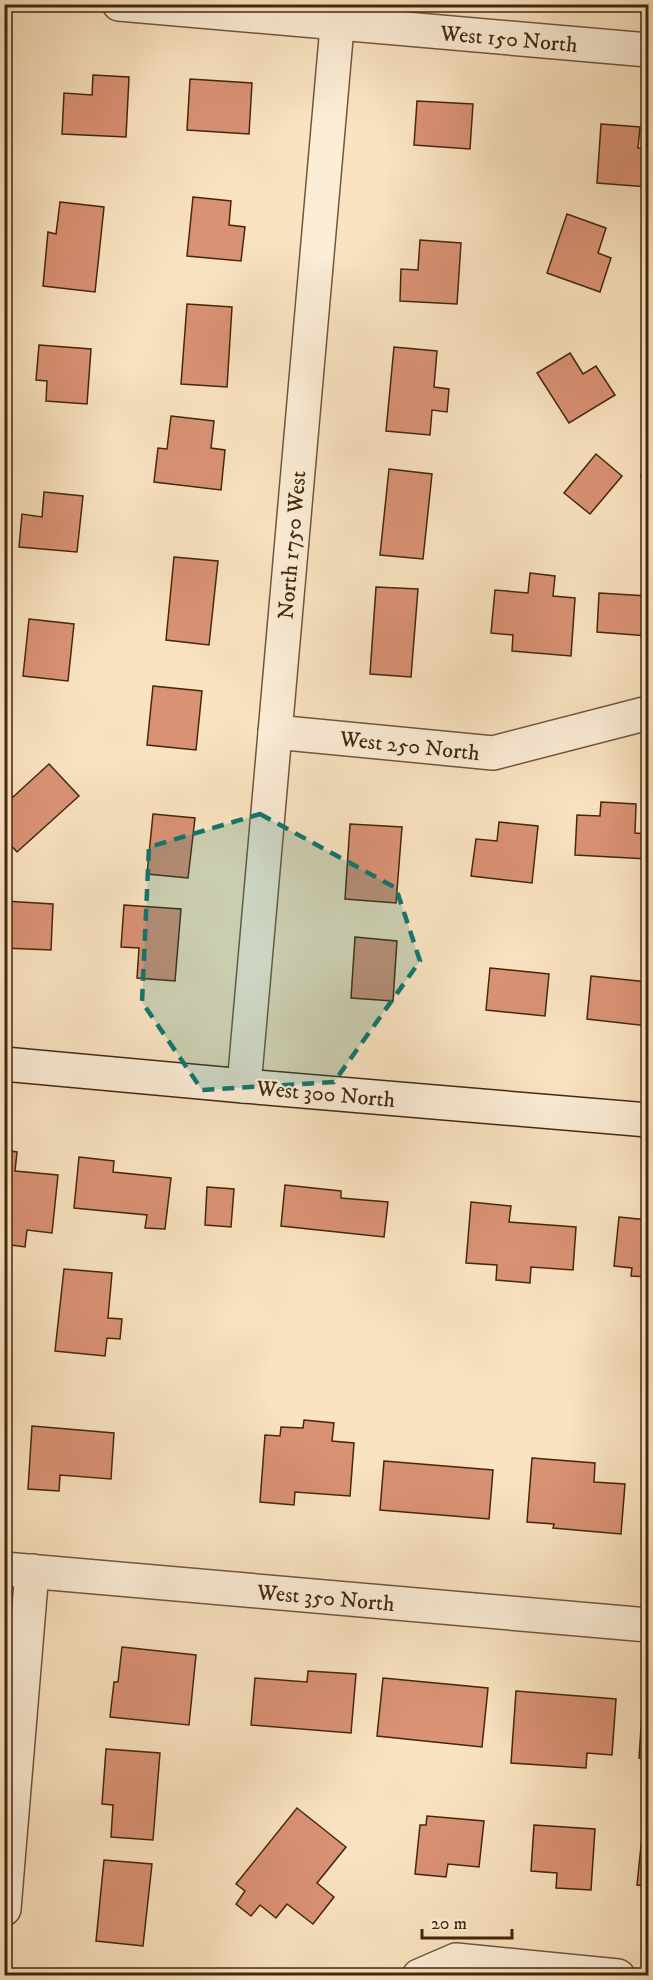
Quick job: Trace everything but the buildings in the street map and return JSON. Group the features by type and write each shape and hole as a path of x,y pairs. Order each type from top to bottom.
{"street":[{"name":"West 150 North","path":"119,4 338,14 648,50"},
{"name":"North 1750 West","path":"244,1086 338,14"},
{"name":"West 250 North","path":"275,732 493,753 648,713"},
{"name":"West 300 North","path":"4,1064 648,1120"},
{"name":"West 350 North","path":"18,1570 648,1625"},
{"path":"4,1909 18,1570"},
{"path":"419,1976 456,1959 618,1976"}],"highlighted area":[{"path":"260,814 396,888 420,961 334,1082 202,1090 142,1002 149,847"}]}
